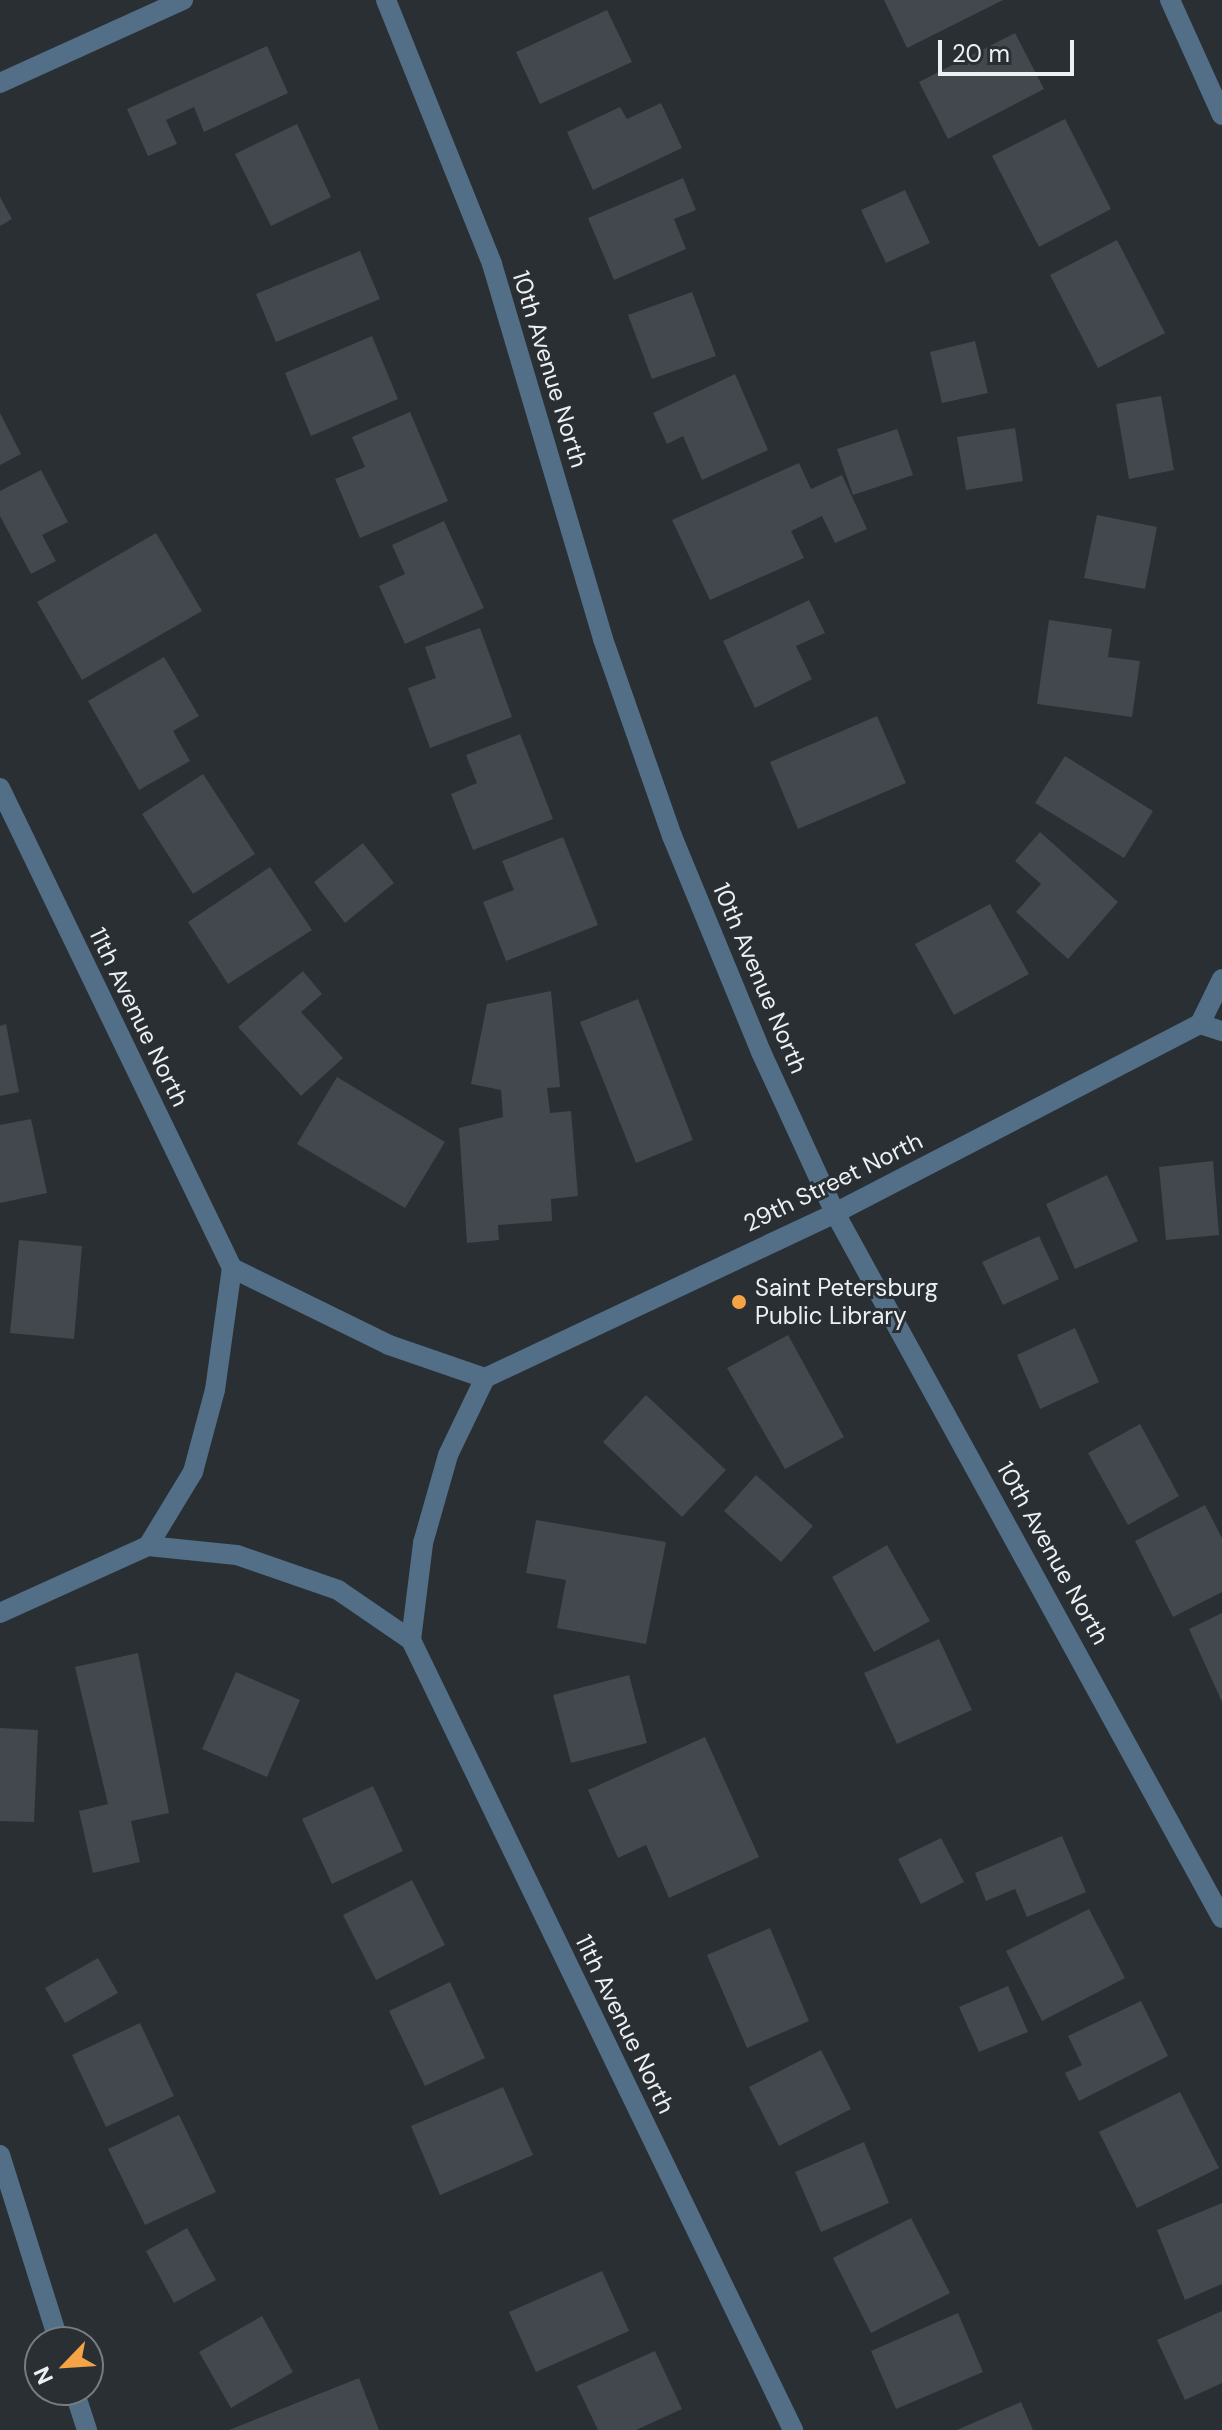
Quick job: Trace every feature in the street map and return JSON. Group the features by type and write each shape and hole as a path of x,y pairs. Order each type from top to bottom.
{"street":[{"path":"0,83 183,0"},
{"name":"10th Avenue North","path":"386,0 492,264 603,639 672,836 835,1213 1222,1918"},
{"path":"1170,0 1222,115"},
{"name":"11th Avenue North","path":"0,788 232,1268"},
{"path":"1222,979 1200,1024 1222,1031"},
{"name":"29th Street North","path":"485,1378 835,1213 1200,1024"},
{"path":"0,1613 148,1546 237,1555 338,1590 411,1640 423,1543 440,1485 485,1378 389,1345 232,1268 215,1390 193,1472 148,1546"},
{"name":"11th Avenue North","path":"411,1640 793,2430"},
{"path":"0,2155 54,2326"},
{"path":"79,2406 87,2430"}],"building":[{"path":"884,0 1003,0 907,48"},
{"path":"607,10 632,62 540,104 516,52"},
{"path":"1015,33 1044,89 948,139 919,82"},
{"path":"267,46 288,93 204,132 194,107 166,120 177,144 148,156 127,109"},
{"path":"661,103 682,148 593,190 567,132 620,107 627,119"},
{"path":"1065,119 1111,209 1039,247 992,156"},
{"path":"297,124 331,197 271,226 235,154"},
{"path":"683,178 696,210 674,219 686,249 614,280 588,218"},
{"path":"905,190 930,243 886,263 861,210"},
{"path":"0,197 12,219 0,226"},
{"path":"1117,240 1165,333 1098,368 1050,275"},
{"path":"360,251 380,299 276,342 256,294"},
{"path":"692,292 716,356 652,379 628,315"},
{"path":"372,336 398,399 311,436 285,373"},
{"path":"975,341 988,393 942,403 930,352"},
{"path":"735,374 768,450 702,480 683,436 667,444 653,413"},
{"path":"1161,396 1174,470 1129,479 1116,404"},
{"path":"410,412 448,501 360,538 335,479 365,467 352,437"},
{"path":"0,413 21,454 0,465"},
{"path":"1015,428 1023,481 966,490 957,437"},
{"path":"897,429 913,475 853,495 837,449"},
{"path":"799,463 811,489 842,475 867,529 835,543 822,516 791,531 804,558 710,600 672,520"},
{"path":"41,470 68,522 42,535 56,561 31,574 0,516 0,491"},
{"path":"1097,515 1157,527 1145,589 1084,578"},
{"path":"444,521 484,608 405,644 379,586 405,574 392,545"},
{"path":"156,533 202,611 82,680 37,602"},
{"path":"809,600 825,633 796,646 812,679 755,708 723,641"},
{"path":"1049,620 1112,629 1108,657 1140,661 1132,717 1037,704"},
{"path":"480,628 512,717 430,748 408,688 436,678 425,647"},
{"path":"164,657 199,716 173,731 190,761 139,790 88,701"},
{"path":"877,716 906,783 798,829 770,762"},
{"path":"520,734 553,819 473,850 451,794 477,783 466,755"},
{"path":"1065,756 1153,811 1124,858 1035,803"},
{"path":"203,774 255,854 193,894 142,814"},
{"path":"1040,832 1118,902 1068,959 1016,912 1041,884 1015,861"},
{"path":"563,837 598,925 506,961 483,902 514,890 502,861"},
{"path":"363,843 394,883 345,923 314,882"},
{"path":"270,867 312,930 228,984 188,922"},
{"path":"990,904 1029,974 954,1015 915,944"},
{"path":"303,971 322,994 301,1012 343,1058 301,1096 238,1027"},
{"path":"551,991 560,1087 547,1088 550,1113 571,1111 578,1196 551,1199 552,1221 498,1225 499,1240 467,1243 459,1128 503,1117 501,1090 471,1084 487,1004"},
{"path":"638,999 693,1140 636,1163 580,1022"},
{"path":"6,1024 19,1092 0,1096 0,1026"},
{"path":"337,1077 445,1142 405,1208 297,1144"},
{"path":"31,1119 47,1193 0,1203 0,1125"},
{"path":"1213,1161 1219,1235 1166,1240 1159,1167"},
{"path":"1107,1175 1138,1241 1075,1269 1046,1204"},
{"path":"1039,1236 1059,1279 1003,1305 982,1262"},
{"path":"19,1240 82,1246 74,1339 10,1333"},
{"path":"1075,1328 1099,1382 1040,1409 1017,1355"},
{"path":"788,1335 844,1437 785,1469 727,1368"},
{"path":"646,1395 726,1470 682,1517 603,1442"},
{"path":"1140,1424 1179,1496 1128,1525 1088,1453"},
{"path":"756,1475 813,1526 781,1562 724,1511"},
{"path":"1205,1505 1222,1538 1222,1592 1173,1617 1135,1541"},
{"path":"536,1520 666,1542 646,1644 557,1628 566,1580 526,1573"},
{"path":"887,1545 930,1621 874,1652 832,1577"},
{"path":"1222,1613 1222,1702 1189,1629"},
{"path":"939,1639 972,1710 897,1744 864,1673"},
{"path":"138,1653 169,1813 131,1821 140,1862 93,1873 79,1811 108,1804 75,1667"},
{"path":"236,1672 300,1700 267,1777 202,1749"},
{"path":"629,1675 647,1743 571,1763 553,1695"},
{"path":"0,1728 38,1730 34,1822 0,1821"},
{"path":"705,1737 759,1857 669,1898 646,1845 618,1858 588,1790"},
{"path":"373,1786 403,1851 332,1884 302,1819"},
{"path":"1062,1836 1086,1892 1027,1917 1015,1889 986,1901 975,1873"},
{"path":"941,1838 964,1882 921,1904 898,1859"},
{"path":"412,1880 445,1945 376,1980 343,1915"},
{"path":"1089,1909 1125,1978 1042,2021 1006,1951"},
{"path":"770,1928 809,2021 747,2048 707,1955"},
{"path":"98,1958 118,1993 65,2023 45,1988"},
{"path":"450,1982 485,2058 425,2086 389,2011"},
{"path":"1008,1986 1028,2032 979,2052 959,2007"},
{"path":"1141,2001 1168,2056 1079,2101 1065,2073 1082,2065 1068,2036"},
{"path":"140,2023 174,2096 106,2127 72,2055"},
{"path":"821,2050 851,2109 779,2146 749,2087"},
{"path":"503,2087 533,2155 440,2195 411,2126"},
{"path":"1180,2092 1219,2168 1137,2208 1099,2132"},
{"path":"179,2115 216,2192 145,2225 108,2149"},
{"path":"864,2142 889,2203 821,2232 795,2172"},
{"path":"1222,2203 1222,2284 1185,2300 1157,2230"},
{"path":"911,2218 950,2293 871,2333 833,2258"},
{"path":"187,2228 216,2280 174,2303 146,2251"},
{"path":"602,2271 629,2331 536,2372 509,2312"},
{"path":"1222,2311 1222,2383 1185,2400 1157,2340"},
{"path":"958,2313 983,2372 896,2409 871,2351"},
{"path":"262,2316 293,2372 231,2408 199,2352"},
{"path":"655,2351 682,2409 636,2430 598,2430 577,2386"},
{"path":"359,2378 379,2430 229,2430"},
{"path":"1021,2402 1033,2430 957,2430"}],"place":[{"name":"Saint Petersburg Public Library","path":"739,1302"}]}
